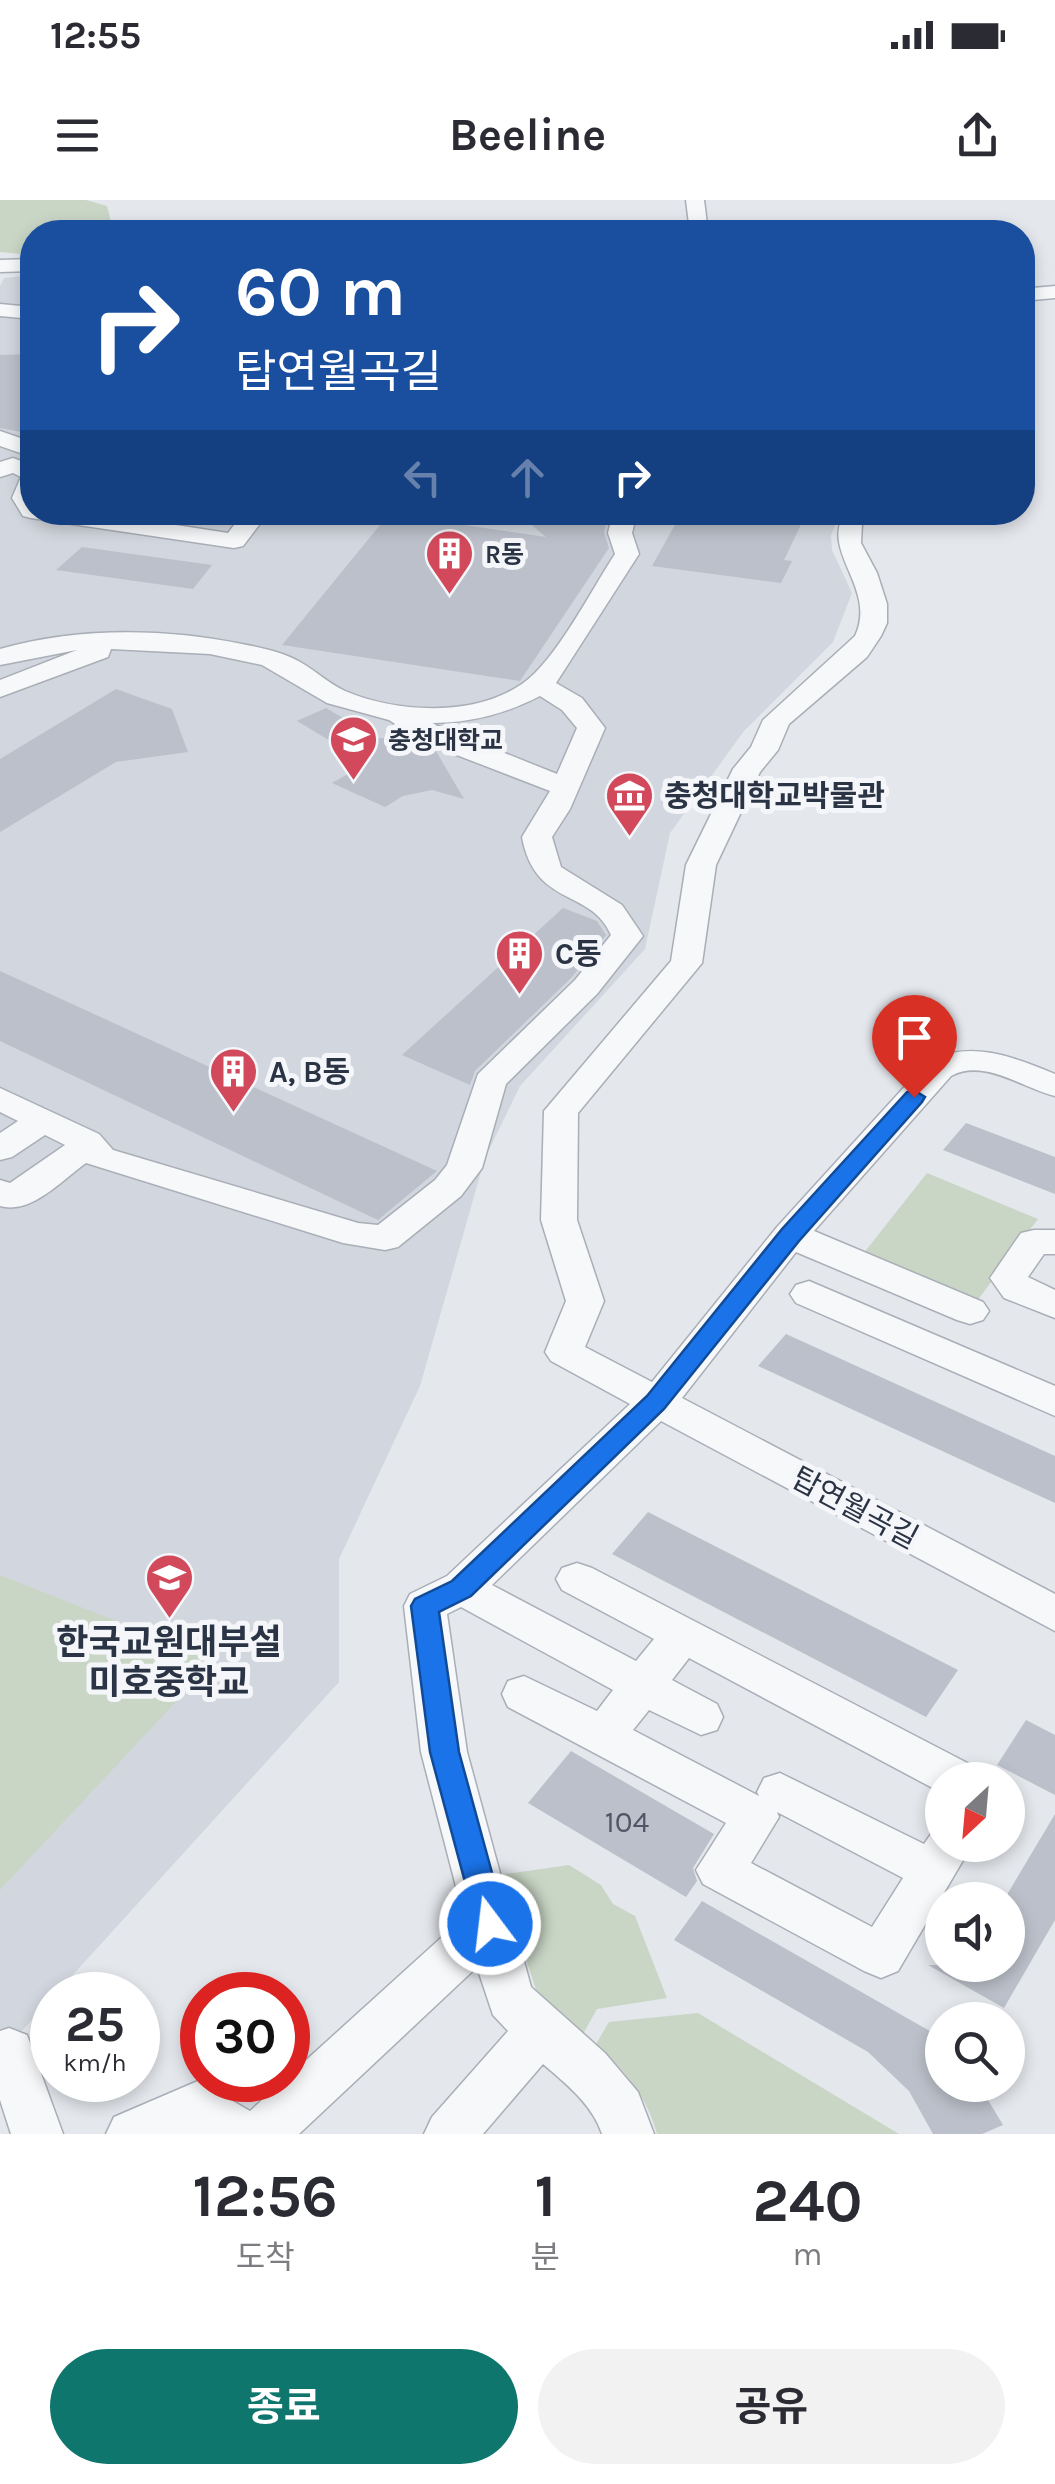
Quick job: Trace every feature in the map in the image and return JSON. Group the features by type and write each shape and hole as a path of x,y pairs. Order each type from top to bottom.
{"street":[{"path":"152,525 234,541 246,525"},
{"path":"396,714 469,711 523,696 541,684 623,562 626,554 622,525"},
{"name":"탑연월곡길","path":"850,525 849,544 865,573 874,604 874,622 868,636 858,651 778,720 764,750 747,769 701,865 686,963 561,1112 559,1220 584,1301 564,1352 1055,1614"},
{"path":"0,657 36,645 78,650 134,641 270,658 334,696 396,714 434,736 566,787"},
{"path":"0,689 78,650"},
{"path":"0,1098 89,1144 101,1158 356,1236 386,1238 406,1225 448,1188 464,1168 490,1081 586,987 626,936 623,920 556,878 542,862 537,837 566,787 591,728 572,704 541,684"},
{"path":"628,2134 620,2109 587,2070 540,2031 510,1999 444,1752 425,1606 462,1588 656,1403 790,1235 949,1061 996,1063 1055,1086"},
{"path":"0,1149 42,1120"},
{"path":"0,1192 13,1198 89,1144"},
{"path":"790,1235 970,1311"},
{"path":"1055,1242 1034,1242 1008,1278 1011,1286 1055,1305"},
{"path":"881,1325 913,1287"},
{"path":"809,1294 1055,1402"},
{"path":"576,1579 925,1762"},
{"path":"462,1588 701,1717"},
{"path":"603,1736 682,1635"},
{"path":"524,1694 756,1816 720,1870 881,1956 939,1862"},
{"path":"780,1792 925,1851"},
{"path":"262,2134 490,1924"},
{"path":"450,2134 540,2031"},
{"path":"10,2051 38,2134"},
{"path":"132,2134 198,2106 241,2134"}],"shaded area":[{"name":"충청대학교","path":"20,276 20,525 836,525 831,535 832,550 852,593 833,642 744,731 670,833 645,949 520,1086 485,1158 420,1386 339,1559 339,1682 75,1972 30,1972 30,2022 0,2055 0,286 4,278"}],"green space":[{"path":"0,200 86,200 107,206 110,220 20,220 20,254 0,252"},
{"path":"927,1173 1038,1219 977,1301 863,1254"},
{"path":"0,1575 215,1660 0,1890"},
{"path":"569,1865 601,1885 613,1904 635,1916 667,1998 597,2009 583,2034 540,2002 499,1875"},
{"path":"698,2013 899,2134 657,2134 634,2085 596,2044 609,2022"}],"building":[{"path":"20,354 20,432 0,428 0,355"},
{"name":"R동","path":"380,525 464,525 546,537 532,525 606,525 609,548 520,681 282,645"},
{"path":"675,525 801,525 784,560 792,561 781,583 652,566"},
{"path":"82,547 212,565 193,589 56,570"},
{"path":"116,689 172,709 188,752 116,762 0,832 0,759"},
{"path":"326,708 377,738 408,739 436,751 464,799 432,790 403,796 385,807 332,783 367,763 297,721"},
{"name":"C동","path":"563,908 597,921 606,935 572,977 475,1071 470,1085 402,1055"},
{"name":"A, B동","path":"0,971 437,1171 378,1220 0,1041"},
{"path":"966,1123 1055,1157 1055,1194 943,1150"},
{"path":"786,1334 1055,1456 1055,1503 758,1366"},
{"path":"648,1512 958,1670 926,1717 612,1554"},
{"path":"1026,1720 1055,1735 1055,1795 1025,1779 1025,1762 999,1762"},
{"path":"571,1751 714,1834 693,1868 697,1881 686,1897 528,1803"},
{"path":"1055,1814 1055,1920 1025,1972 1025,1882 1015,1882"},
{"path":"702,1901 925,2028 925,2102 989,2102 1003,2125 982,2134 933,2134 909,2091 868,2052 674,1940"},
{"path":"958,1982 1019,1982 1007,2002 993,2002"}],"place":[{"name":"R동","path":"450,596"},
{"name":"충청대학교","path":"353,782"},
{"name":"충청대학교박물관","path":"629,838"},
{"name":"C동","path":"520,996"},
{"name":"A, B동","path":"234,1114"},
{"name":"한국교원대부설 미호중학교","path":"169,1620"}],"route":[{"path":"490,1924 444,1752 425,1606 462,1588 656,1403 790,1235 914,1097"}]}
